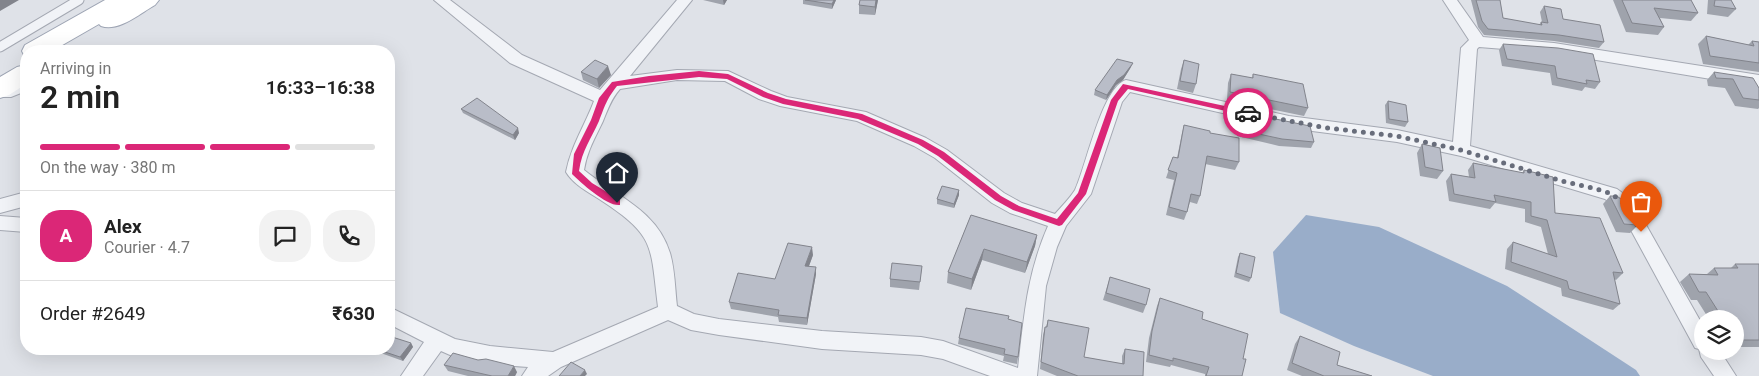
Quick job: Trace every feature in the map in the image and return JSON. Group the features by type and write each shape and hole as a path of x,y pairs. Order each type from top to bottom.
{"main road":[{"path":"44,45 122,0"},
{"path":"71,45 147,0"},
{"path":"0,71 20,59"},
{"path":"0,90 20,77"}],"street":[{"path":"441,0 516,59 608,91 677,75 722,76 734,79 765,95 786,102 860,116 920,142 941,154 998,198 1016,208 1059,222"},
{"path":"668,311 665,271 660,250 653,235 643,221 631,211 589,185 575,172 578,154 608,91 685,0"},
{"path":"1450,0 1478,42"},
{"path":"1461,150 1469,48 1472,44 1478,42 1554,48 1759,81"},
{"path":"1027,376 1037,286 1048,246 1059,222 1082,194 1115,100 1126,86 1289,122 1397,136 1461,150 1612,194 1626,205 1694,328"},
{"path":"0,90 11,91 20,87"},
{"path":"0,206 20,201"},
{"path":"0,223 20,225"},
{"path":"532,376 554,361 668,311 691,322 718,327 822,340 920,346 943,350 1015,376"},
{"path":"395,319 452,347 490,355 554,361"},
{"path":"411,376 437,341"},
{"path":"1714,360 1726,376"}],"lane":[{"path":"0,48 79,0"}],"water":[{"path":"1306,215 1379,227 1507,286 1636,370 1640,376 1433,376 1354,346 1280,313 1273,252"}],"building":[{"path":"805,0 834,0 832,4"},
{"path":"860,0 876,0 875,7 859,5"},
{"path":"1476,0 1500,0 1503,18 1542,25 1541,22 1548,23 1544,6 1561,9 1563,19 1600,25 1604,42 1559,35 1488,29 1482,21"},
{"path":"1622,0 1691,0 1698,13 1654,8 1664,27 1632,23"},
{"path":"1715,0 1731,0 1736,9 1714,6"},
{"path":"1706,36 1754,46 1752,41 1759,42 1759,63 1710,56"},
{"path":"1503,44 1558,48 1593,54 1600,82 1586,80 1587,84 1557,78 1555,66 1507,59"},
{"path":"1117,59 1133,63 1124,75 1117,80 1107,95 1095,90"},
{"path":"595,60 608,66 597,79 581,72"},
{"path":"1184,60 1199,64 1196,84 1180,81"},
{"path":"1714,72 1753,78 1759,88 1759,100 1743,98 1733,79 1716,78"},
{"path":"1231,74 1253,78 1253,74 1303,84 1308,108 1230,92"},
{"path":"477,98 518,128 513,135 461,109"},
{"path":"1388,101 1406,105 1408,122 1389,119"},
{"path":"1241,112 1310,126 1314,142 1282,139 1240,130"},
{"path":"1184,125 1210,131 1210,133 1239,138 1239,162 1207,156 1200,196 1191,194 1187,212 1169,207 1177,173 1168,170 1173,157 1178,158"},
{"path":"1422,144 1440,148 1443,171 1425,167"},
{"path":"1473,163 1524,173 1524,170 1553,177 1555,213 1600,218 1623,273 1613,272 1620,304 1569,289 1567,281 1511,262 1513,242 1557,257 1547,220 1531,216 1531,202 1494,195 1496,202 1454,194 1451,174 1475,178"},
{"path":"942,186 959,190 954,204 937,199"},
{"path":"1610,196 1617,196 1626,203 1638,225 1624,224"},
{"path":"971,215 1037,235 1027,262 984,249 972,279 948,272"},
{"path":"788,243 812,247 805,266 816,267 807,318 778,315 779,310 729,302 738,273 775,279"},
{"path":"1240,253 1255,257 1251,278 1236,273"},
{"path":"892,263 922,266 920,282 890,279"},
{"path":"1735,264 1759,264 1759,340 1744,340 1744,310 1717,310 1706,292 1699,292 1689,274 1718,275 1714,268 1738,268"},
{"path":"1110,277 1150,289 1146,305 1106,293"},
{"path":"1160,298 1203,312 1202,319 1248,334 1243,359 1246,359 1242,376 1206,376 1209,367 1173,358 1173,361 1149,355 1152,331"},
{"path":"966,308 1009,316 1008,319 1022,323 1018,357 1004,354 1005,349 959,338"},
{"path":"1048,320 1089,328 1084,357 1124,364 1125,349 1144,352 1143,376 1078,376 1041,362 1045,327 1047,327"},
{"path":"1300,336 1340,352 1337,365 1372,376 1324,376 1292,363"},
{"path":"395,338 411,343 400,357 394,355"},
{"path":"453,353 478,360 486,359 514,366 508,376 492,376 444,365"},
{"path":"571,362 585,370 580,376 559,376"}],"way so far":[{"path":"1248,113 1327,128 1397,136 1461,150 1562,181 1593,188 1612,194 1626,205 1641,232"}],"route":[{"path":"617,203 589,185 575,172 578,154 595,120 603,98 614,84 649,78 699,74 728,76 765,95 786,102 860,116 920,142 941,154 998,198 1016,208 1059,222 1082,194 1115,100 1126,86 1248,113"}]}
